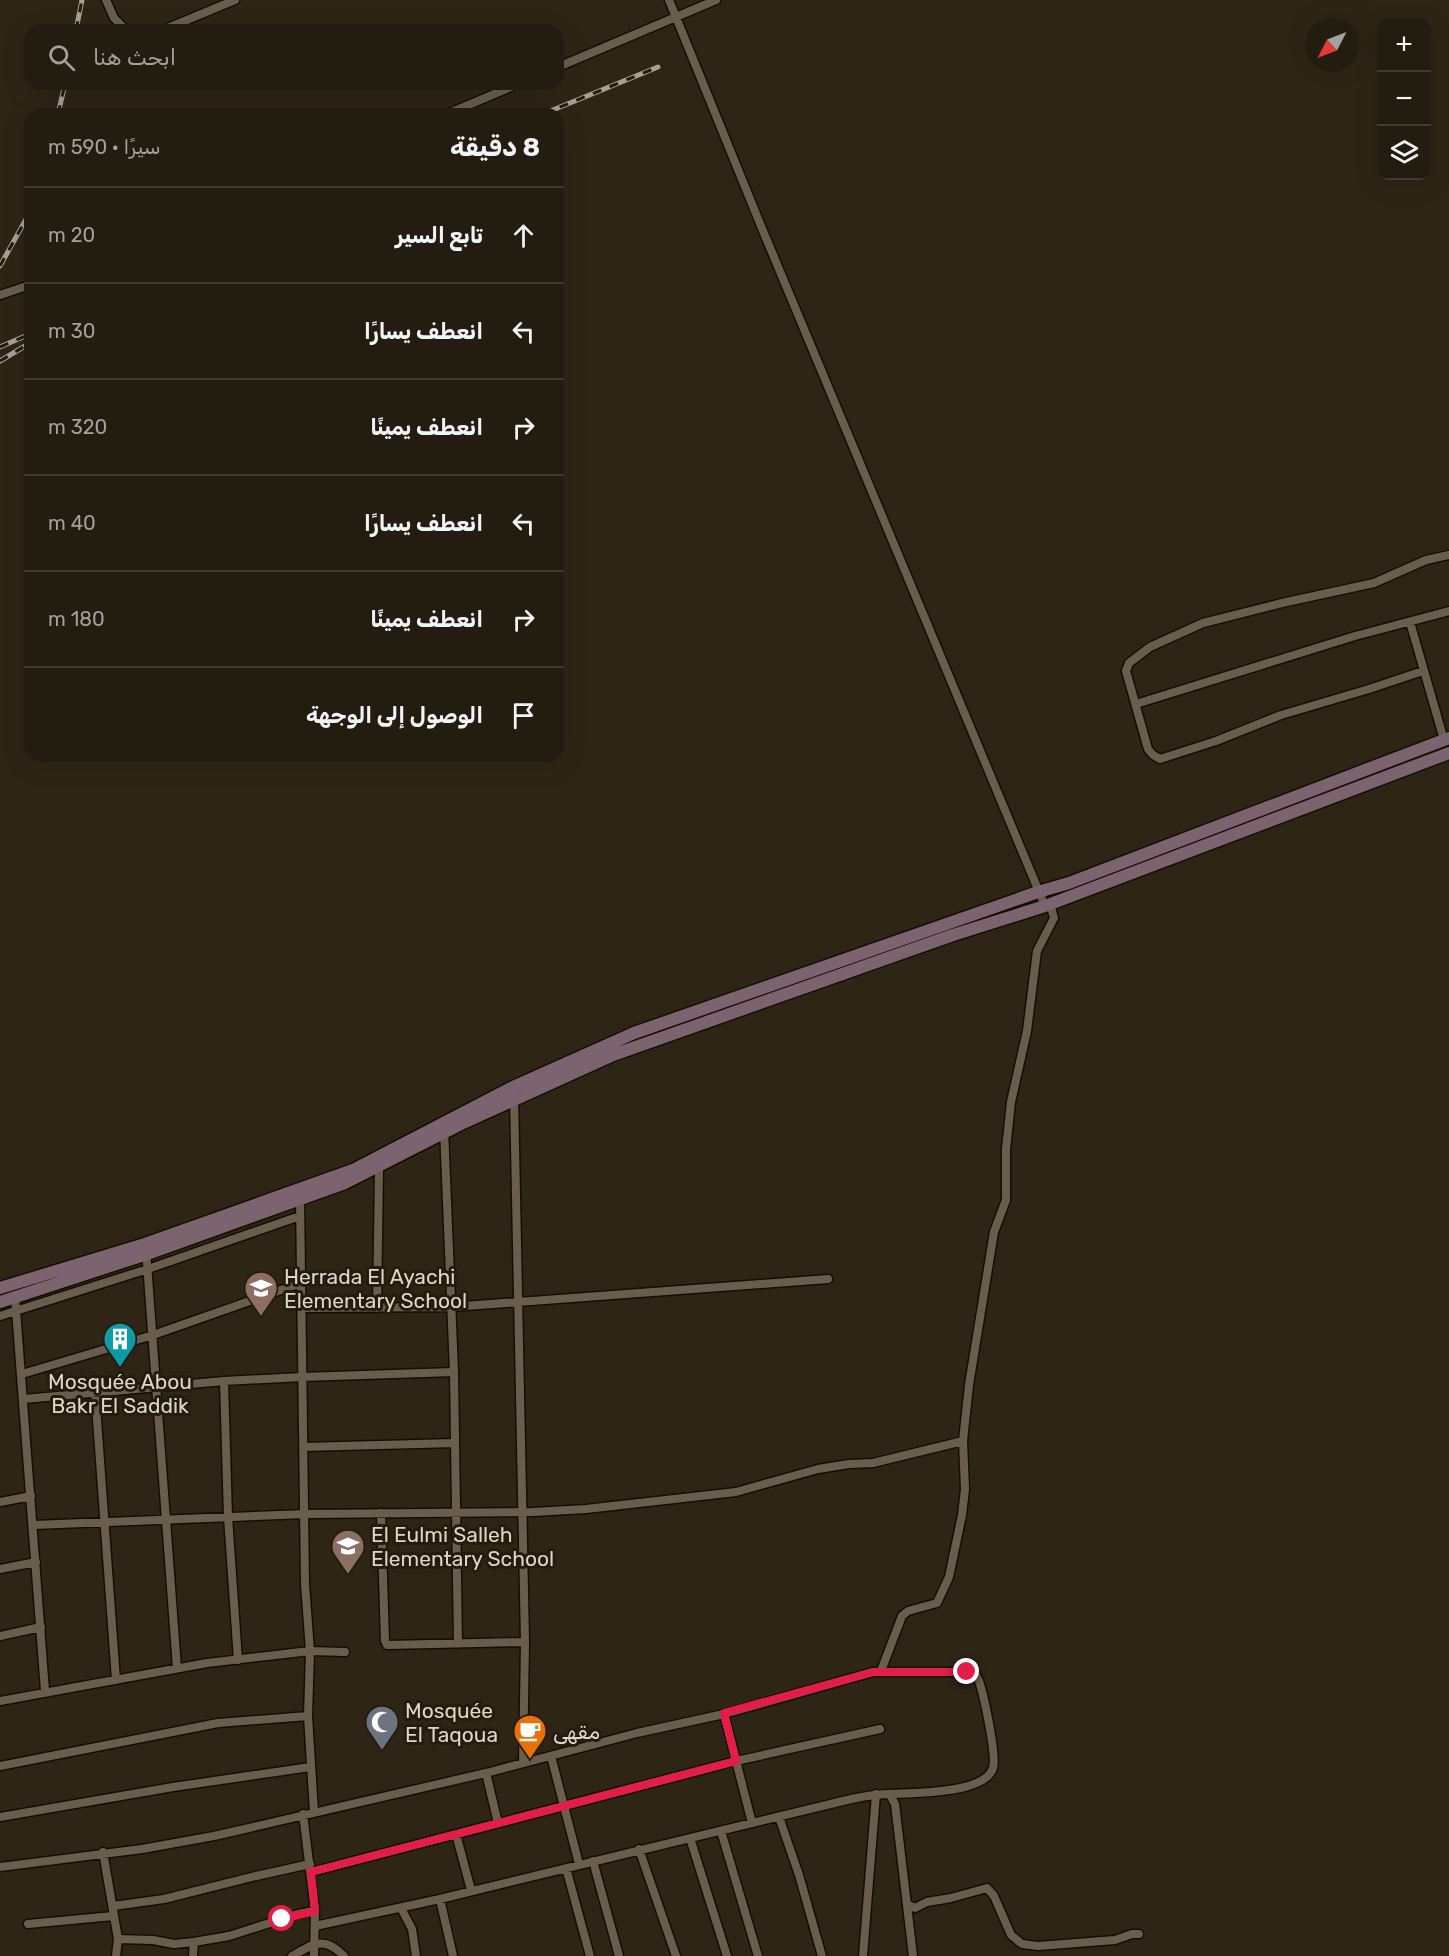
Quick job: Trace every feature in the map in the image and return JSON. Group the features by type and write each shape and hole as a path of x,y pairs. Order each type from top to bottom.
{"main road":[{"path":"0,1302 300,1194 353,1170 377,1163 634,1032 1069,883 1447,739"},
{"path":"514,1093 636,1046 953,935 1048,905 1449,753"},
{"path":"0,1288 146,1249"}],"street":[{"path":"106,0 114,18 120,24"},
{"path":"177,24 235,0"},
{"path":"669,0 1038,892 1054,918 1037,951 1032,1006 1011,1102 1006,1149 1006,1200 994,1232 974,1352 963,1441 965,1489 953,1563 945,1589 937,1603 908,1611 902,1616 882,1671"},
{"path":"564,64 716,0"},
{"path":"461,108 504,90"},
{"path":"0,295 24,287"},
{"path":"1423,670 1281,715 1216,741 1160,759 1148,749 1126,671 1129,663 1150,647 1203,623 1374,583 1426,560 1449,555"},
{"path":"1136,704 1355,636 1449,611"},
{"path":"1410,622 1423,670 1447,739"},
{"path":"514,1093 525,1642 523,1763"},
{"path":"444,1129 454,1372 458,1644"},
{"path":"377,1163 377,1308"},
{"path":"300,1194 306,1514 305,1584 310,1651 308,1716 314,1812"},
{"path":"0,1316 148,1269 300,1216"},
{"path":"146,1249 177,1668"},
{"path":"302,1308 451,1307 828,1279"},
{"path":"22,1374 153,1335 301,1283"},
{"path":"15,1297 45,1691"},
{"path":"24,1399 224,1381 454,1372"},
{"path":"224,1381 228,1517 238,1660"},
{"path":"95,1392 116,1680"},
{"path":"34,1526 306,1514 522,1512 586,1509 725,1494 818,1469 873,1463 963,1441"},
{"path":"304,1447 455,1443"},
{"path":"0,1502 31,1496"},
{"path":"381,1513 385,1644 389,1646 525,1642"},
{"path":"0,1569 36,1562"},
{"path":"0,1636 41,1627"},
{"path":"0,1701 177,1668 310,1651 345,1652"},
{"path":"0,1867 104,1852 142,1849 204,1838 486,1773 882,1671 967,1672 976,1676 981,1688 994,1759 991,1772 980,1781 950,1791 876,1794 639,1849 440,1899 315,1926"},
{"path":"724,1713 752,1823"},
{"path":"0,1766 218,1723 308,1716"},
{"path":"113,1906 164,1899 256,1876 310,1868 456,1834 736,1761 880,1729"},
{"path":"551,1756 579,1864"},
{"path":"0,1817 183,1785 310,1767"},
{"path":"486,1773 498,1822"},
{"path":"863,1956 876,1794"},
{"path":"890,1795 896,1804 913,1956"},
{"path":"303,1814 315,1911 314,1956"},
{"path":"779,1817 799,1875 822,1956"},
{"path":"721,1831 758,1956"},
{"path":"456,1834 471,1890"},
{"path":"690,1838 727,1956"},
{"path":"639,1849 676,1956"},
{"path":"104,1852 118,1939 116,1956"},
{"path":"593,1861 619,1956"},
{"path":"566,1868 590,1956"},
{"path":"907,1904 915,1908 927,1902 987,1888 994,1896 1011,1935 1022,1944 1038,1946 1115,1940 1139,1934"},
{"path":"440,1899 453,1956"},
{"path":"401,1908 412,1929 416,1956"},
{"path":"118,1939 153,1940 174,1944 194,1942 229,1936 298,1914 315,1911"},
{"path":"28,1924 113,1916"},
{"path":"192,1956 194,1942"},
{"path":"292,1956 315,1943 328,1943 344,1956"}],"railway":[{"path":"77,24 82,0"},
{"path":"558,108 658,67"},
{"path":"59,108 64,90"},
{"path":"0,266 24,223"},
{"path":"0,347 24,337"},
{"path":"0,361 24,347"}],"place":[{"name":"Herrada El Ayachi Elementary School","path":"261,1317"},
{"name":"Mosquée Abou Bakr El Saddik","path":"120,1368"},
{"name":"El Eulmi Salleh Elementary School","path":"348,1575"},
{"name":"Mosquée El Taqoua","path":"382,1751"},
{"name":"مقهى","path":"530,1760"}],"route":[{"path":"282,1919 315,1911 311,1872 736,1761 724,1713 873,1672 895,1670 933,1673 967,1672"}]}
